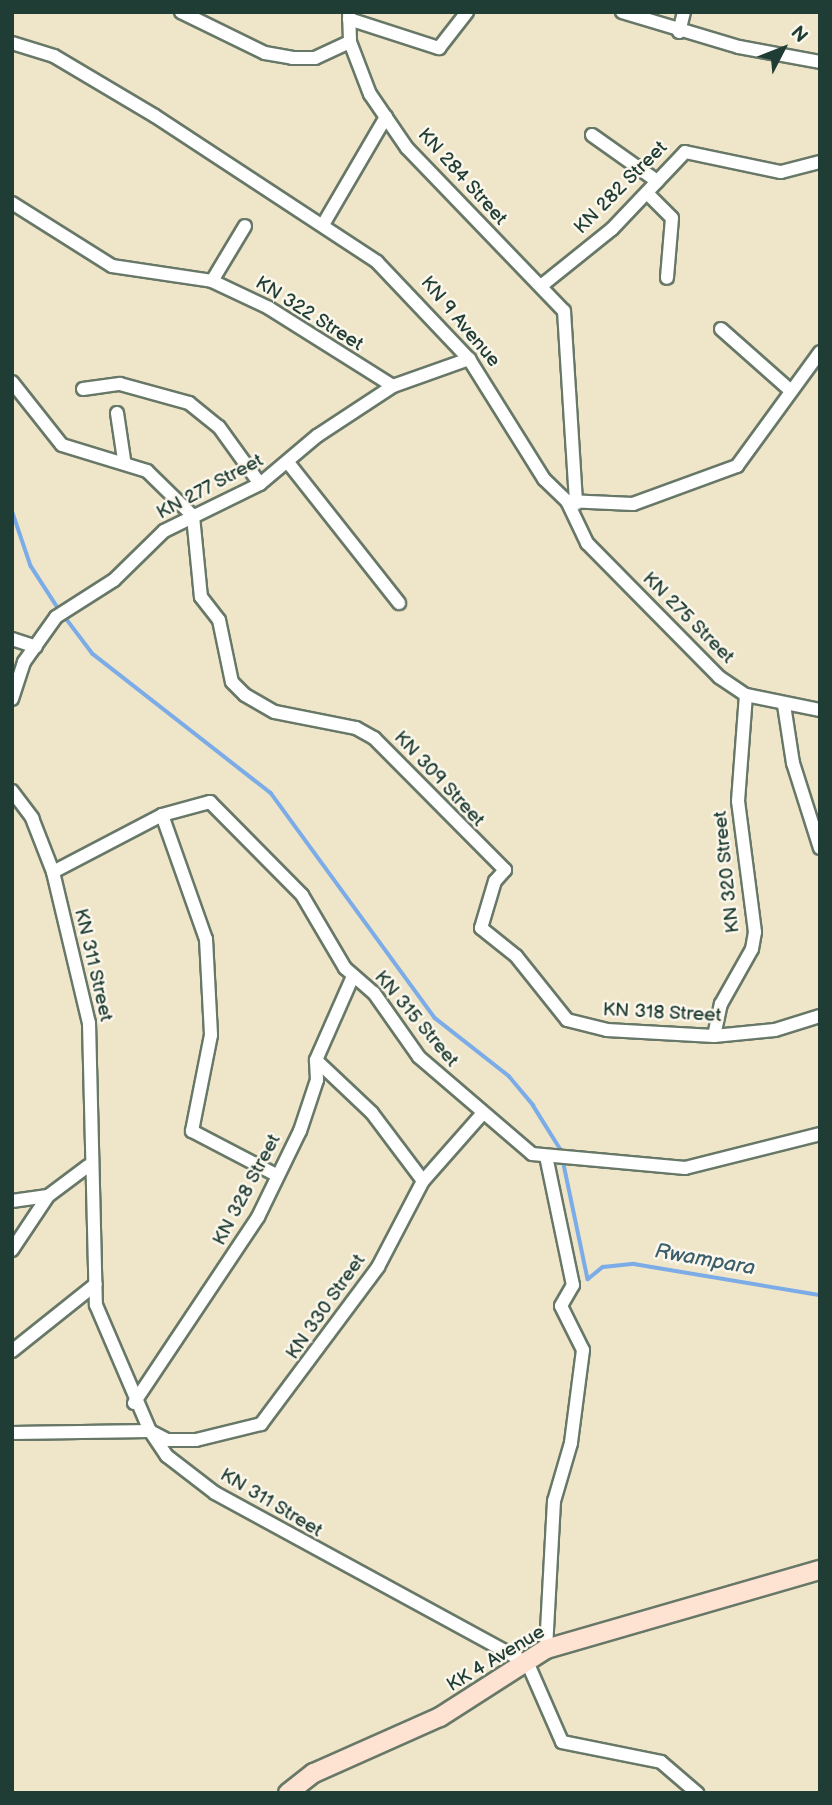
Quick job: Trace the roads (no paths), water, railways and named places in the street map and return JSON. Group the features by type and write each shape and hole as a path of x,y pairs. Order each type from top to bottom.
{"main road":[{"name":"KK 4 Avenue","path":"288,1793 314,1773 440,1717 528,1664 546,1649 820,1570"}],"street":[{"path":"181,12 265,53 292,58 316,58 349,42 349,16 439,48 467,12"},
{"path":"622,12 678,32 820,62"},
{"path":"678,32 684,12"},
{"name":"KN 284 Street","path":"349,42 386,117 458,205 564,311 572,502"},
{"name":"KN 9 Avenue","path":"12,43 54,56 324,223 416,296 469,359 544,479 572,502"},
{"path":"324,223 386,117"},
{"path":"592,135 657,181"},
{"name":"KN 282 Street","path":"541,286 648,193 685,152 781,172 820,162"},
{"path":"648,193 672,218 667,278"},
{"name":"KN 322 Street","path":"12,203 112,266 212,281 269,308 393,386"},
{"path":"212,281 245,226"},
{"path":"721,329 790,390"},
{"path":"572,502 634,504 737,466 770,428 790,390 820,352"},
{"name":"KN 277 Street","path":"12,699 36,648 69,606 114,580 164,531 260,484 290,465 317,436 393,386 469,359"},
{"path":"12,382 62,445 124,460 147,471 192,516"},
{"path":"83,389 120,384 189,403 219,427 260,484"},
{"path":"117,413 124,460"},
{"path":"290,465 399,603"},
{"name":"KN 275 Street","path":"572,502 587,543 691,652 746,695 784,705 820,710"},
{"name":"KN 309 Street","path":"192,516 201,597 228,644 232,682 275,712 355,727 374,738 505,870"},
{"path":"12,639 36,648"},
{"name":"KN 320 Street","path":"714,1036 721,1004 752,949 755,932 738,801 746,695"},
{"path":"784,705 793,763 820,848"},
{"name":"KN 311 Street","path":"12,791 32,818 53,872 89,1023 88,1166 96,1284 103,1333 134,1403 150,1431 167,1456 215,1493 528,1664"},
{"name":"KN 315 Street","path":"53,872 162,815 210,802 302,895 353,975 442,1081 523,1149 546,1156 685,1168 820,1134"},
{"path":"162,815 206,939 211,1035 192,1131 276,1175"},
{"name":"KN 318 Street","path":"505,870 495,881 481,928 516,956 567,1020 607,1030 714,1036 775,1030 820,1016"},
{"name":"KN 328 Street","path":"134,1403 247,1236 306,1112 317,1080 316,1059 353,975"},
{"path":"316,1059 372,1113 423,1181"},
{"name":"KN 330 Street","path":"12,1433 150,1431 167,1440 196,1440 261,1424 378,1267 423,1181 482,1114"},
{"path":"546,1156 573,1284 561,1306 583,1350 571,1443 554,1501 546,1649"},
{"path":"12,1250 48,1196 88,1166"},
{"path":"12,1201 48,1196"},
{"path":"12,1351 96,1284"},
{"path":"528,1664 562,1742 661,1762 697,1793"}],"waterway":[{"path":"12,510 31,566 60,611"},
{"name":"Rwampara","path":"65,617 93,654 271,793 435,1018 509,1076 533,1105 561,1150 588,1279 603,1267 634,1264 820,1295"}]}
